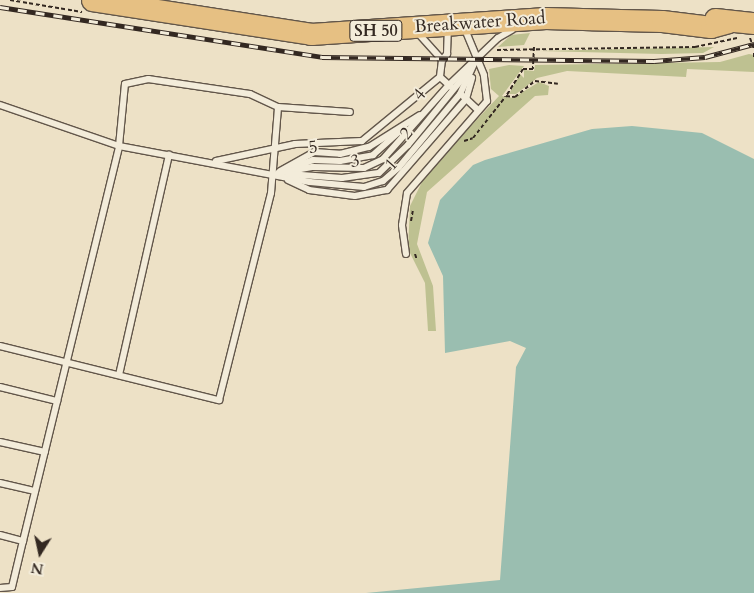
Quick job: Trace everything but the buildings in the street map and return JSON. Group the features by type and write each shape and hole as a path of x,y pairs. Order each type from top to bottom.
{"highway":[{"name":"Breakwater Road","path":"92,0 310,34 545,18 669,23 676,16 724,21"},
{"path":"724,21 754,15"},
{"name":"SH 50","path":"724,21 754,23"}],"lane":[{"path":"207,162 276,148 362,141 440,78 442,60 447,54 455,23"},
{"path":"409,252 402,225 407,193 477,109 485,105 488,95 476,60 455,23"},
{"path":"476,60 498,38 517,29 669,23"},
{"path":"412,27 442,60"},
{"name":"4","path":"274,174 374,164 390,153 449,84 476,60"},
{"name":"1","path":"274,174 309,190 355,196 380,194 405,173 460,94 476,60"},
{"name":"3","path":"274,174 342,178 379,173 460,94 476,60"},
{"path":"440,78 477,109"},
{"path":"0,588 12,587 120,146 125,84 148,79 250,94 278,107 350,112"},
{"name":"2","path":"274,174 352,187 382,181 460,94"},
{"path":"0,105 120,146 274,174"},
{"path":"0,346 219,400 274,174 278,107"},
{"name":"5","path":"274,174 313,160 340,161 373,155 405,125 427,110"},
{"path":"119,375 169,155"},
{"path":"0,388 57,401"},
{"path":"0,442 45,452"},
{"path":"0,483 35,491"},
{"path":"0,535 23,541"}],"path":[{"path":"496,50 534,47 695,47 753,33 749,38 754,49"},
{"path":"457,143 474,138 506,96 523,69 533,69 534,47"},
{"path":"754,53 754,58"},
{"path":"506,96 515,97 534,82 558,84"},
{"path":"409,225 415,217 414,202"},
{"path":"409,252 416,260"}],"green space":[{"path":"530,33 524,45 498,47 511,35"},
{"path":"714,47 703,53 661,54 539,51"},
{"path":"749,54 754,55 754,72 687,69 686,77 567,71 537,78 516,94 509,94 520,74 524,78 524,70 534,71 535,65 720,62"},
{"path":"509,65 524,66 502,96 513,98 539,82 549,86 548,95 535,96 427,192 417,244 433,286 436,331 428,331 425,283 408,249 410,206 426,174 499,96 491,89 489,69"}],"shaded area":[{"path":"632,126 702,133 754,159 754,593 366,593 500,580 516,367 526,348 510,341 445,353 443,276 428,243 440,200 473,165 485,160 592,129"}],"railway":[{"path":"0,7 322,57 654,61 705,57 754,44"}]}
